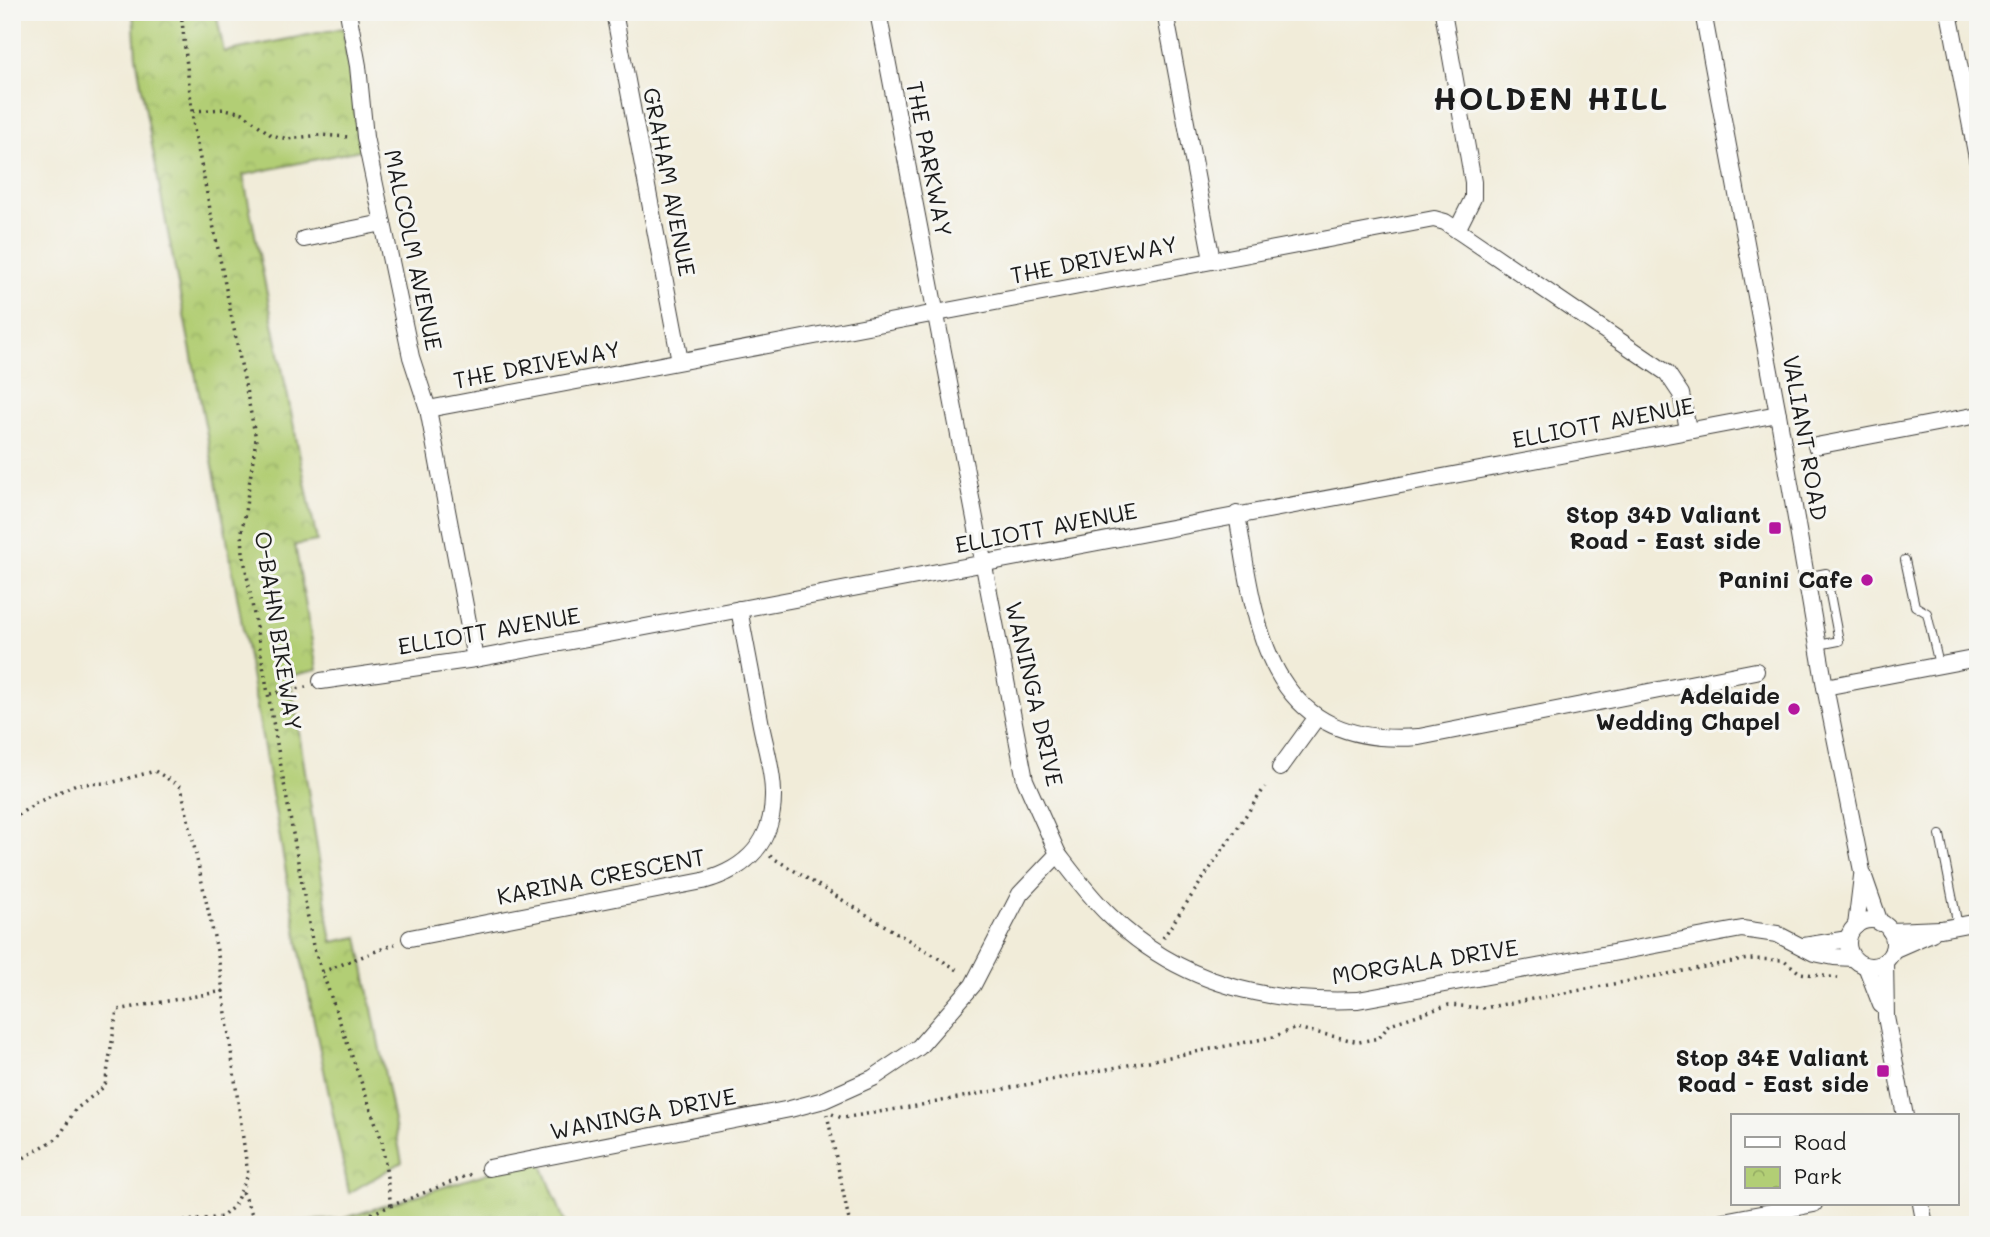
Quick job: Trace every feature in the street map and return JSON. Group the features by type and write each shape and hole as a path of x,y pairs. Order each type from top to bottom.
{"street":[{"name":"MALCOLM AVENUE","path":"348,12 358,65 365,136 411,357 428,409 475,659"},
{"name":"GRAHAM AVENUE","path":"614,12 680,361"},
{"name":"THE PARKWAY","path":"878,12 936,314"},
{"path":"1165,12 1212,260"},
{"path":"1443,12 1473,182 1473,198 1457,230"},
{"name":"VALIANT ROAD","path":"1703,12 1778,414 1825,687 1862,871 1885,927"},
{"path":"1949,12 1978,163"},
{"name":"THE DRIVEWAY","path":"428,409 1434,219 1445,222 1667,373 1681,394 1688,429"},
{"path":"304,239 383,223"},
{"name":"WANINGA DRIVE","path":"489,1168 790,1109 824,1100 873,1078 919,1047 975,981 1020,894 1058,854 1025,780 936,314"},
{"name":"ELLIOTT AVENUE","path":"321,681 475,659 1778,414"},
{"path":"1816,446 1978,415"},
{"path":"1237,514 1257,625 1267,651 1292,695 1317,717 1363,735 1399,739 1419,737 1756,671"},
{"name":"KARINA CRESCENT","path":"410,938 703,881 739,867 764,836 773,794 739,609"},
{"path":"1825,687 1978,658"},
{"path":"1280,768 1317,717"},
{"name":"MORGALA DRIVE","path":"1058,854 1110,916 1162,956 1211,980 1239,989 1294,1000 1358,1000 1742,929 1777,934 1815,953 1859,962"},
{"name":"VALIANT ROAD","path":"1852,932 1862,871"},
{"path":"1801,946 1852,932 1865,921 1885,927 1941,929 1978,922"},
{"path":"1885,927 1894,942 1889,956 1886,1017 1905,1114"},
{"path":"1859,962 1874,966 1941,929"},
{"path":"1852,932 1848,947 1859,962 1886,1017"},
{"path":"1702,1225 1803,1206"},
{"path":"1922,1206 1925,1225"}],"lane":[{"path":"1905,560 1915,606 1927,613 1939,665"},
{"path":"1940,835 1958,926"}],"path":[{"name":"O-BAHN BIKEWAY","path":"181,12 192,111 256,439 242,532 243,543 313,946 382,1141 391,1206"},
{"path":"192,111 225,109 243,113 271,135 288,139 320,135 353,138 365,136"},
{"path":"270,694 291,691 321,681"},
{"path":"12,819 36,803 76,784 110,783 155,771 181,787 195,858 207,899 224,991 248,1175 234,1206 222,1217 152,1225"},
{"path":"1163,938 1265,787"},
{"path":"757,848 975,981"},
{"path":"322,972 410,938"},
{"path":"850,1225 827,1111 842,1118 916,1106 1273,1037 1296,1028 1359,1042 1379,1038 1390,1024 1449,1005 1484,1009 1748,959 1784,960 1800,973 1838,978"},
{"path":"12,1165 59,1137 75,1110 105,1086 117,1010 224,991"},
{"path":"345,1224 489,1168"},
{"path":"242,1192 257,1225"}],"green space":[{"path":"133,12 216,12 224,52 343,28 360,150 243,175 317,541 295,545 317,670 290,676 332,942 358,937 402,1162 349,1193 301,957 225,528 164,212 136,56"},
{"path":"539,1157 566,1225 236,1225 342,1219"}],"place":[{"name":"Stop 34D Valiant Road - East side","path":"1775,528"},
{"name":"Panini Cafe","path":"1867,580"},
{"name":"Adelaide Wedding Chapel","path":"1794,709"},
{"name":"Stop 34E Valiant Road - East side","path":"1883,1071"}],"district":[{"name":"HOLDEN HILL","path":"1551,100"}]}
